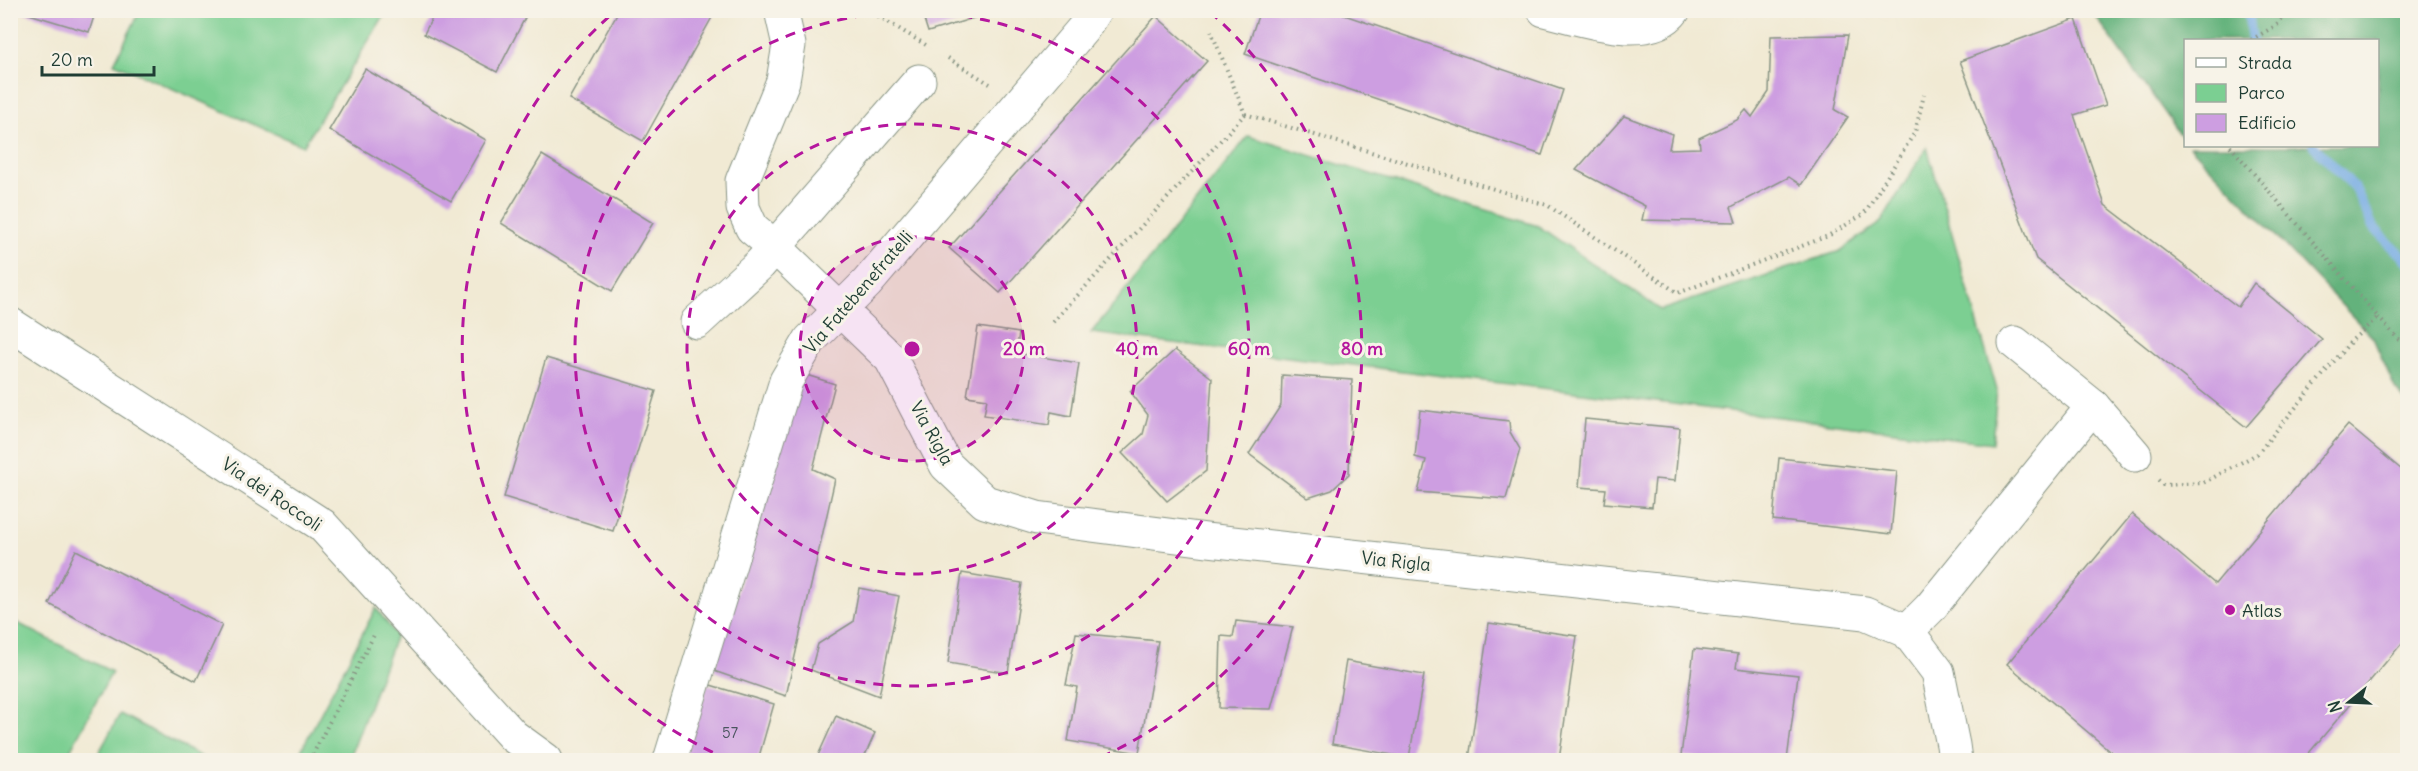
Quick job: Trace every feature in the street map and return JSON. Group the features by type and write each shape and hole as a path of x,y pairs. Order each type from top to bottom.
{"street":[{"name":"Via Rigla","path":"781,10 789,45 783,81 742,181 742,208 752,228 775,247 891,359 946,465 985,502 1037,518 1207,540 1865,613 1906,630"},
{"name":"Via Fatebenefratelli","path":"670,760 786,381 810,340 867,283 1083,29 1095,10"},
{"path":"1544,10 1634,29 1658,24 1674,10"},
{"path":"697,322 775,247 919,81"},
{"name":"Via dei Roccoli","path":"10,324 322,525 513,736 546,760"},
{"path":"2015,343 2092,406 2135,455"},
{"path":"1954,760 1938,672 1906,630 1930,608 2092,406"}],"path":[{"path":"2253,39 2277,25 2289,10"},
{"path":"1211,31 1245,114"},
{"path":"1245,114 1547,205 1678,293 1828,236 1864,214 1915,132 1924,95"},
{"path":"1053,322 1245,114"},
{"path":"2230,147 2408,350"},
{"path":"2135,455 2163,485 2203,483 2257,454 2351,341 2378,317"},
{"path":"310,760 391,602"}],"green space":[{"path":"140,10 387,11 303,146 114,63"},
{"path":"2092,11 2407,11 2407,403 2395,388 2373,338 2191,147 2379,147 2379,39 2184,39 2184,140"},
{"path":"1248,136 1538,226 1661,310 1840,251 1881,222 1927,147 1997,390 1992,443 1091,333"},
{"path":"376,608 396,635 349,760 296,760"},
{"path":"10,619 112,672 65,760 11,760"},
{"path":"120,714 207,760 95,760"}],"building":[{"path":"16,10 96,10 89,32"},
{"path":"436,10 529,10 497,72 424,34"},
{"path":"619,10 715,12 643,141 569,99"},
{"path":"921,10 997,10 997,11 928,32"},
{"path":"1260,10 1330,10 1563,90 1542,155 1245,54"},
{"path":"1156,16 1207,61 1000,293 949,248"},
{"path":"2076,19 2106,105 2074,115 2105,205 2238,307 2254,283 2322,339 2246,427 2036,259 1960,61"},
{"path":"1848,35 1835,110 1848,117 1801,185 1789,177 1731,207 1736,222 1642,220 1645,206 1576,170 1624,116 1672,134 1669,149 1700,148 1699,138 1737,120 1746,110 1752,117 1769,92 1771,36"},
{"path":"365,69 486,140 451,201 329,130"},
{"path":"542,155 653,223 612,291 501,223"},
{"path":"978,327 1019,333 1016,353 1079,363 1071,416 1051,412 1049,425 984,415 987,399 967,396"},
{"path":"1175,350 1212,378 1206,471 1167,501 1122,453 1143,434 1148,415 1130,391"},
{"path":"546,358 656,391 613,531 504,497"},
{"path":"800,373 835,384 813,469 835,479 786,696 714,671"},
{"path":"1282,375 1352,380 1349,474 1332,490 1308,498 1249,454 1281,405"},
{"path":"1420,410 1509,421 1510,432 1520,449 1506,499 1418,492 1426,460 1415,457"},
{"path":"1585,419 1680,428 1675,481 1655,479 1652,507 1604,503 1606,489 1579,487"},
{"name":"Atlas","path":"2348,425 2408,475 2408,636 2303,760 2121,760 2007,664 2132,514 2215,584"},
{"path":"1779,458 1897,471 1891,534 1773,520"},
{"path":"76,550 222,625 196,681 49,604"},
{"path":"962,573 1022,583 1008,673 948,663"},
{"path":"859,588 899,596 879,696 811,670 818,644 853,622"},
{"path":"1236,621 1293,627 1271,709 1219,708 1221,636 1233,637"},
{"path":"1489,623 1577,636 1559,760 1469,759"},
{"path":"1076,633 1158,641 1139,753 1068,741 1077,687 1066,685"},
{"path":"1694,649 1738,654 1736,668 1798,675 1787,760 1721,760 1681,756"},
{"path":"1346,661 1424,675 1409,758 1332,744"},
{"path":"707,684 774,704 758,760 685,760"},
{"path":"836,716 875,733 863,760 816,760"}],"waterway":[{"path":"2248,10 2252,39"},
{"path":"2315,147 2355,188 2373,227 2408,262"}],"place":[{"name":"Atlas","path":"2230,610"}]}
